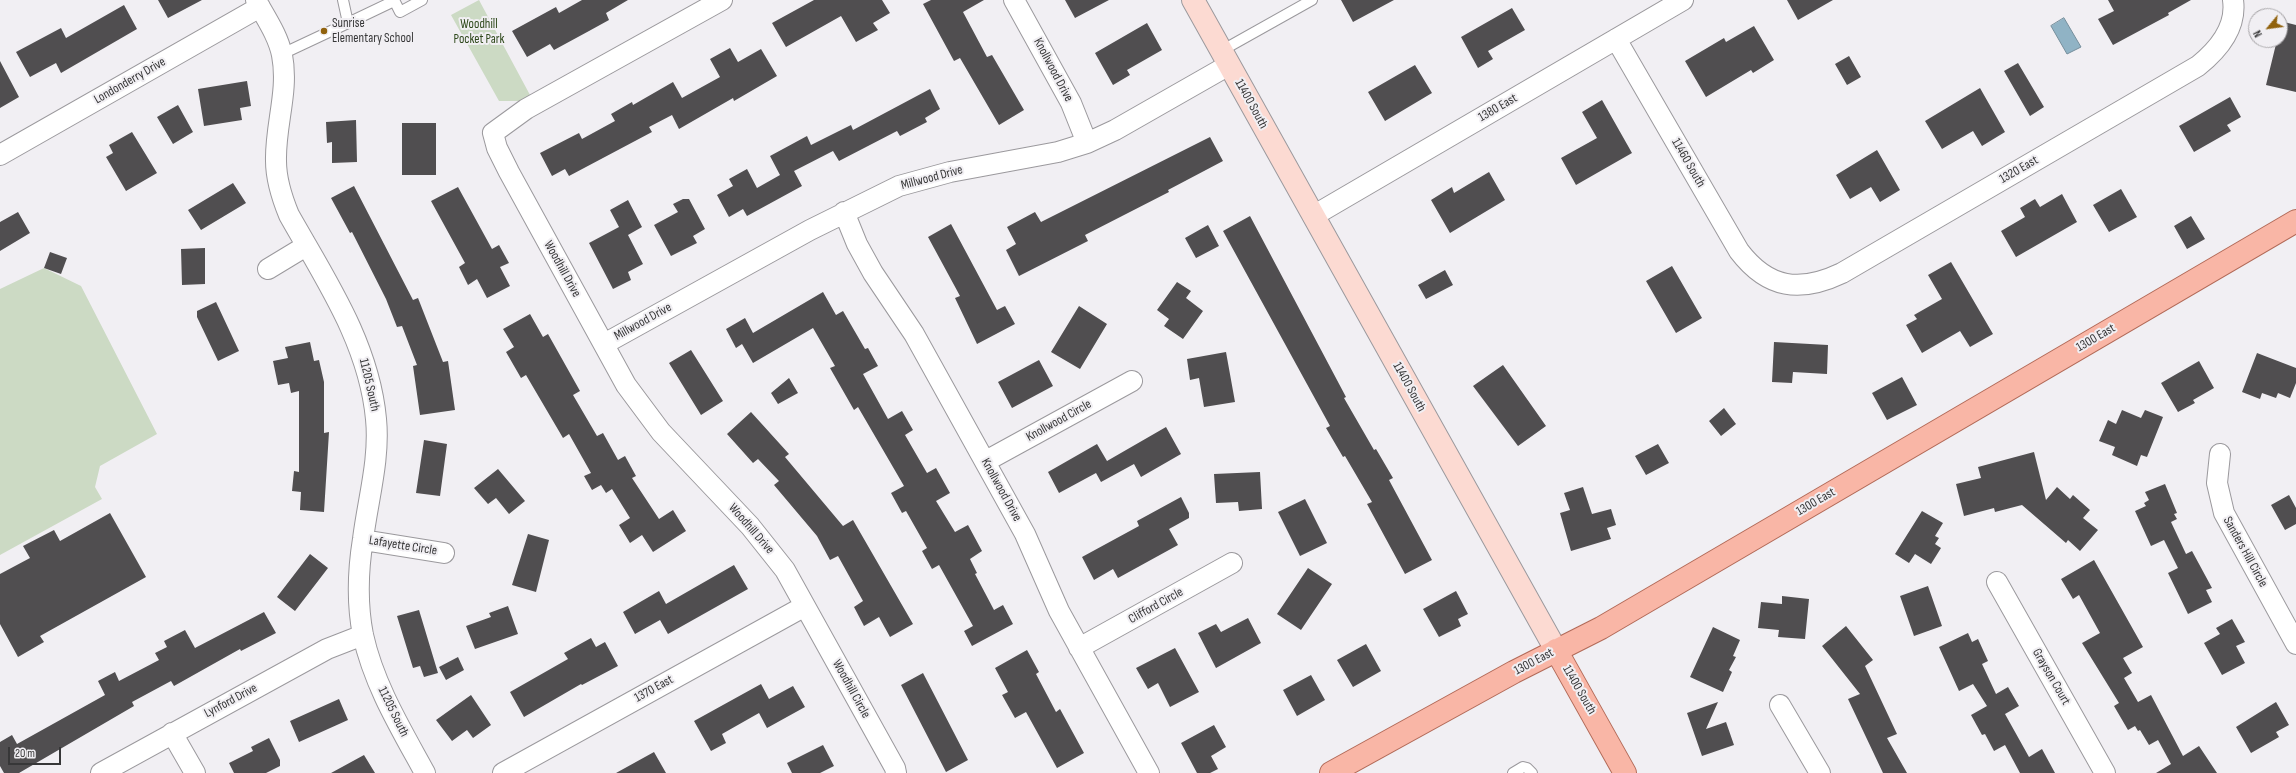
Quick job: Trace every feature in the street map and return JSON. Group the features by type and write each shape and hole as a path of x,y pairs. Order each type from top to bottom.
{"main road":[{"name":"11400 South","path":"1193,0 1626,773"},
{"name":"1300 East","path":"1331,773 1556,650 1601,628 2296,221"}],"street":[{"name":"Woodhill Drive","path":"722,0 526,109 493,133 497,148 509,172 626,385 642,410 768,546 785,570 806,606"},
{"name":"Knollwood Drive","path":"1014,0 1070,103 1087,143"},
{"name":"1380 East","path":"1313,216 1683,0"},
{"name":"1320 East","path":"1770,278 1786,285 1805,286 1824,281 1842,273 2192,70 2212,54 2224,40 2231,24 2233,3"},
{"name":"11205 South","path":"258,4 275,35 282,54 285,77 277,143 278,180 289,215 347,318 361,351 371,384 376,419 376,454 359,578 363,635 382,691 425,773"},
{"name":"Londonderry Drive","path":"0,155 258,4"},
{"name":"11460 South","path":"1616,39 1739,251 1759,272 1770,278"},
{"name":"Millwood Drive","path":"604,344 844,212 899,186 923,178 1058,152 1087,143 1115,130 1225,58"},
{"name":"Knollwood Drive","path":"844,212 857,244 873,273 914,334 986,462 1025,534 1059,611 1149,773"},
{"path":"268,269 306,246"},
{"name":"Knollwood Circle","path":"986,462 1132,381"},
{"name":"Sanders Hill Circle","path":"2220,454 2217,484 2224,513 2296,644"},
{"name":"Lafayette Circle","path":"363,540 444,553"},
{"name":"Clifford Circle","path":"1079,648 1232,563"},
{"name":"Grayson Court","path":"1997,582 2105,773"},
{"name":"1370 East","path":"503,773 806,606"},
{"name":"Woodhill Circle","path":"806,606 896,773"},
{"name":"Lynford Drive","path":"101,773 327,650 363,635"},
{"path":"1780,705 1820,773"},
{"path":"172,733 195,773"}],"lane":[{"path":"343,0 348,23"},
{"path":"282,54 394,0 400,12 422,0"},
{"path":"1225,58 1312,0"},
{"path":"1513,773 1523,768 1527,768 1532,773"}],"green space":[{"name":"Woodhill Pocket Park","path":"479,0 530,95 521,101 499,101 451,15"},
{"path":"44,268 81,286 157,434 100,466 95,487 102,499 0,555 0,289"}],"water":[{"path":"2064,18 2081,47 2067,54 2051,26"}],"building":[{"path":"158,0 202,0 168,18"},
{"path":"582,0 628,0 606,13 609,20 554,50 550,44 527,57 512,31 556,7 559,13"},
{"path":"814,0 882,0 890,13 873,23 878,30 856,42 841,16 786,47 772,23"},
{"path":"931,0 984,0 963,12 987,57 992,55 1024,110 999,125 960,58 954,61 923,4"},
{"path":"1065,0 1109,0 1075,18"},
{"path":"1341,0 1394,0 1353,22"},
{"path":"1787,0 1833,0 1798,20"},
{"path":"2108,0 2191,0 2168,13 2169,15 2113,45 2098,19 2114,11"},
{"path":"124,5 137,29 61,73 56,63 30,77 16,52 61,28 66,38"},
{"path":"1512,8 1525,30 1488,51 1493,59 1478,68 1461,37"},
{"path":"1147,23 1162,50 1127,70 1130,75 1113,85 1095,53"},
{"path":"2288,23 2296,25 2296,92 2266,85 2275,48 2288,48"},
{"path":"1754,26 1774,60 1753,73 1751,70 1706,97 1685,61 1724,38 1726,42"},
{"path":"730,48 738,62 761,49 777,76 734,101 733,98 679,129 672,115 649,127 652,132 569,176 565,169 552,176 540,153 579,133 582,139 615,121 611,114 632,102 633,105 673,82 682,98 720,77 710,59"},
{"path":"1849,56 1861,77 1847,85 1835,64"},
{"path":"0,61 19,97 0,108"},
{"path":"2018,63 2044,107 2030,116 2004,71"},
{"path":"1415,65 1432,93 1385,121 1368,92"},
{"path":"247,81 251,106 240,108 242,120 204,126 198,89"},
{"path":"1980,88 2005,132 1982,146 1973,131 1942,149 1925,121"},
{"path":"930,89 940,109 925,118 927,122 900,136 897,131 839,161 833,151 794,171 802,186 747,216 743,209 729,217 717,195 733,186 729,179 747,169 757,188 780,175 770,156 807,136 811,145 851,125 853,130"},
{"path":"2230,97 2241,117 2227,125 2231,131 2194,152 2179,126"},
{"path":"1602,100 1632,153 1576,185 1561,158 1597,138 1582,112"},
{"path":"178,105 193,132 173,144 157,117"},
{"path":"356,120 357,162 332,163 332,142 327,143 326,122"},
{"path":"402,123 436,123 436,175 402,175"},
{"path":"132,132 157,173 126,191 106,157 113,153 109,145"},
{"path":"1210,137 1223,161 1168,190 1169,192 1085,235 1088,241 1019,276 1006,250 1016,244 1007,227 1035,212 1041,222"},
{"path":"1877,150 1900,190 1880,202 1871,187 1850,199 1836,175"},
{"path":"1489,172 1505,200 1450,233 1431,200 1452,187 1454,193"},
{"path":"233,183 246,203 201,230 188,210"},
{"path":"354,186 413,300 418,298 443,362 448,361 455,410 420,415 413,366 417,365 402,326 397,327 386,299 352,232 350,233 331,198"},
{"path":"458,187 492,249 499,245 509,263 500,267 510,286 487,298 477,279 468,285 459,267 465,263 431,201"},
{"path":"2121,189 2137,217 2109,232 2093,205"},
{"path":"2062,194 2077,222 2016,257 2001,231 2025,217 2020,208 2035,199 2040,207"},
{"path":"683,199 689,199 705,229 693,236 697,243 671,256 654,225 678,212 673,204"},
{"path":"628,200 642,227 628,235 643,264 628,272 631,280 613,289 589,243 619,227 610,210"},
{"path":"18,212 30,233 0,251 0,222"},
{"path":"1250,216 1346,397 1344,398 1374,450 1376,449 1393,478 1389,480 1432,560 1405,574 1367,504 1372,502 1345,456 1343,457 1326,428 1330,426 1223,231"},
{"path":"2191,216 2205,239 2187,249 2174,226"},
{"path":"951,224 997,310 1005,306 1015,324 977,344 955,298 960,296 928,237"},
{"path":"1208,225 1219,246 1196,258 1185,238"},
{"path":"205,248 205,284 182,285 181,249"},
{"path":"50,252 67,258 61,274 44,268"},
{"path":"1951,262 1993,334 1970,347 1960,331 1922,353 1906,325 1917,319 1914,315 1942,299 1928,275"},
{"path":"1672,266 1702,318 1676,333 1646,281"},
{"path":"1445,270 1453,285 1426,299 1418,285"},
{"path":"1177,282 1191,291 1186,298 1203,311 1183,339 1164,326 1169,319 1157,310"},
{"path":"823,292 836,315 843,311 865,349 868,348 878,366 863,374 888,419 902,411 913,430 905,435 927,473 936,468 950,493 936,501 955,532 968,525 982,551 970,559 977,573 975,574 994,610 1003,605 1013,624 972,646 964,631 973,626 939,565 932,569 922,551 927,548 906,511 902,513 891,493 904,486 858,407 854,410 830,368 835,366 813,328 753,363 742,344 736,348 726,329 745,318 753,333"},
{"path":"216,302 239,351 218,361 197,317 197,311"},
{"path":"1079,306 1107,324 1080,369 1051,352"},
{"path":"530,314 543,337 548,334 580,391 573,395 597,436 603,433 618,460 625,456 636,476 632,478 659,519 673,510 686,531 653,552 642,535 630,543 619,525 630,518 612,489 606,493 601,485 592,490 584,476 591,473 569,434 563,438 526,375 521,378 506,352 514,347 503,329"},
{"path":"310,342 314,361 319,360 324,382 324,433 329,432 324,512 300,510 301,492 292,491 294,471 299,472 299,391 291,393 289,383 278,385 273,361 288,358 285,347"},
{"path":"1774,342 1828,345 1827,374 1793,372 1792,383 1772,382"},
{"path":"691,350 723,401 701,415 669,363"},
{"path":"1226,352 1235,402 1204,407 1199,378 1190,380 1187,359"},
{"path":"2257,353 2296,368 2296,383 2290,398 2278,393 2276,398 2262,393 2260,399 2242,392"},
{"path":"1039,360 1053,386 1012,408 998,382"},
{"path":"2199,361 2214,388 2193,400 2195,403 2178,412 2161,383"},
{"path":"1503,365 1546,426 1518,446 1473,386"},
{"path":"1902,377 1917,405 1887,420 1872,393"},
{"path":"789,378 798,393 778,404 771,393"},
{"path":"1724,408 1736,424 1721,436 1709,421"},
{"path":"2122,410 2141,418 2145,410 2163,417 2147,457 2141,455 2137,466 2112,455 2115,447 2099,441 2108,420 2116,424"},
{"path":"751,412 789,454 785,457 843,526 853,520 913,624 890,637 879,617 864,626 854,607 863,601 838,556 830,560 817,536 774,485 779,481 758,459 753,463 727,434"},
{"path":"1166,427 1181,454 1141,477 1134,464 1101,482 1096,473 1059,493 1048,472 1097,444 1107,461"},
{"path":"424,440 447,444 440,496 416,493"},
{"path":"1658,444 1669,463 1646,475 1635,456"},
{"path":"2034,452 2046,500 2057,487 2070,499 2073,495 2090,510 2083,518 2098,530 2080,551 2068,540 2066,543 2022,505 1995,512 1994,508 1964,516 1956,484 1981,478 1978,467"},
{"path":"498,469 525,501 509,514 496,498 488,504 474,488"},
{"path":"1260,472 1262,509 1239,511 1238,502 1216,503 1214,474"},
{"path":"2165,484 2177,513 2174,514 2177,519 2171,522 2186,554 2192,551 2212,588 2206,590 2212,602 2188,614 2168,573 2178,568 2164,540 2151,546 2135,511 2146,506 2144,503 2149,500 2145,492"},
{"path":"1583,487 1592,514 1611,509 1616,525 1607,528 1611,539 1571,551 1560,513 1570,510 1564,493"},
{"path":"2289,495 2296,508 2296,524 2285,530 2271,505"},
{"path":"1181,497 1189,513 1189,518 1169,529 1178,545 1118,578 1113,569 1094,580 1082,557 1139,526 1137,521"},
{"path":"1305,499 1327,543 1300,556 1278,512"},
{"path":"1922,511 1943,523 1935,536 1939,538 1935,544 1941,548 1931,564 1915,554 1909,563 1895,554"},
{"path":"110,513 146,577 40,636 44,642 18,657 0,624 0,574 30,558 23,546 54,530 60,541"},
{"path":"528,534 549,540 536,592 512,585"},
{"path":"310,554 328,568 295,611 277,597"},
{"path":"2094,560 2143,647 2123,658 2132,673 2124,678 2138,702 2151,695 2183,756 2199,746 2217,773 2156,773 2171,764 2158,740 2149,745 2140,730 2138,731 2135,726 2128,730 2114,706 2119,703 2082,643 2100,633 2079,595 2073,599 2061,579"},
{"path":"734,565 748,589 668,634 660,620 635,634 623,612 659,591 666,604"},
{"path":"1308,568 1332,584 1301,630 1277,614"},
{"path":"1928,586 1942,626 1914,636 1900,596"},
{"path":"1456,591 1468,614 1458,619 1461,626 1439,637 1423,609"},
{"path":"1782,596 1809,599 1805,639 1778,637 1779,630 1758,628 1761,602 1782,604"},
{"path":"508,606 518,634 475,649 466,626 491,617 489,613"},
{"path":"419,610 438,673 424,677 420,666 413,668 397,616"},
{"path":"264,612 276,633 241,651 240,649 174,686 171,681 132,702 134,706 19,773 4,773 0,766 0,742 12,735 17,744 105,695 98,681 115,672 119,681 159,660 155,653 167,647 164,641 185,630 195,648"},
{"path":"1248,618 1261,643 1216,668 1198,633 1216,624 1221,632"},
{"path":"2232,619 2245,642 2236,646 2245,663 2222,675 2204,643 2220,634 2216,628"},
{"path":"1846,626 1873,660 1865,666 1897,734 1887,738 1907,773 1883,773 1848,699 1860,694 1822,646"},
{"path":"1713,627 1740,640 1733,656 1736,657 1729,670 1732,672 1723,692 1690,677"},
{"path":"1968,633 1972,642 1978,639 1988,661 1982,664 1996,694 2008,687 2019,706 2005,714 2029,757 2042,749 2055,773 2020,773 2005,745 1994,751 1985,734 1982,735 1971,715 1987,706 1973,684 1959,691 1939,647"},
{"path":"591,638 596,647 605,642 618,666 582,685 581,684 524,717 510,692 568,659 564,653"},
{"path":"1366,644 1381,671 1353,687 1337,660"},
{"path":"1175,648 1199,692 1170,707 1158,683 1148,689 1136,668"},
{"path":"1027,650 1039,672 1036,674 1056,712 1060,709 1084,753 1057,768 1026,712 1015,718 1002,695 1008,692 995,668"},
{"path":"458,657 464,670 446,680 439,667"},
{"path":"923,673 968,760 946,772 901,685"},
{"path":"1311,675 1325,700 1297,716 1283,690"},
{"path":"761,684 769,699 793,686 805,707 767,728 759,713 722,734 726,743 711,751 694,721"},
{"path":"471,695 491,725 473,738 467,730 452,741 436,720"},
{"path":"339,699 348,720 299,742 290,721"},
{"path":"1718,702 1706,729 1726,722 1734,745 1702,756 1687,713"},
{"path":"2276,702 2289,725 2276,732 2279,737 2251,753 2236,727"},
{"path":"1214,725 1226,747 1211,756 1218,769 1210,773 1197,773 1181,743"},
{"path":"269,738 280,760 280,766 266,773 234,773 229,763 253,751 251,747"},
{"path":"823,745 834,766 820,773 792,773 787,763"},
{"path":"654,752 666,773 616,773"},
{"path":"364,755 375,773 331,773"}],"place":[{"name":"Sunrise Elementary School","path":"324,31"}]}
